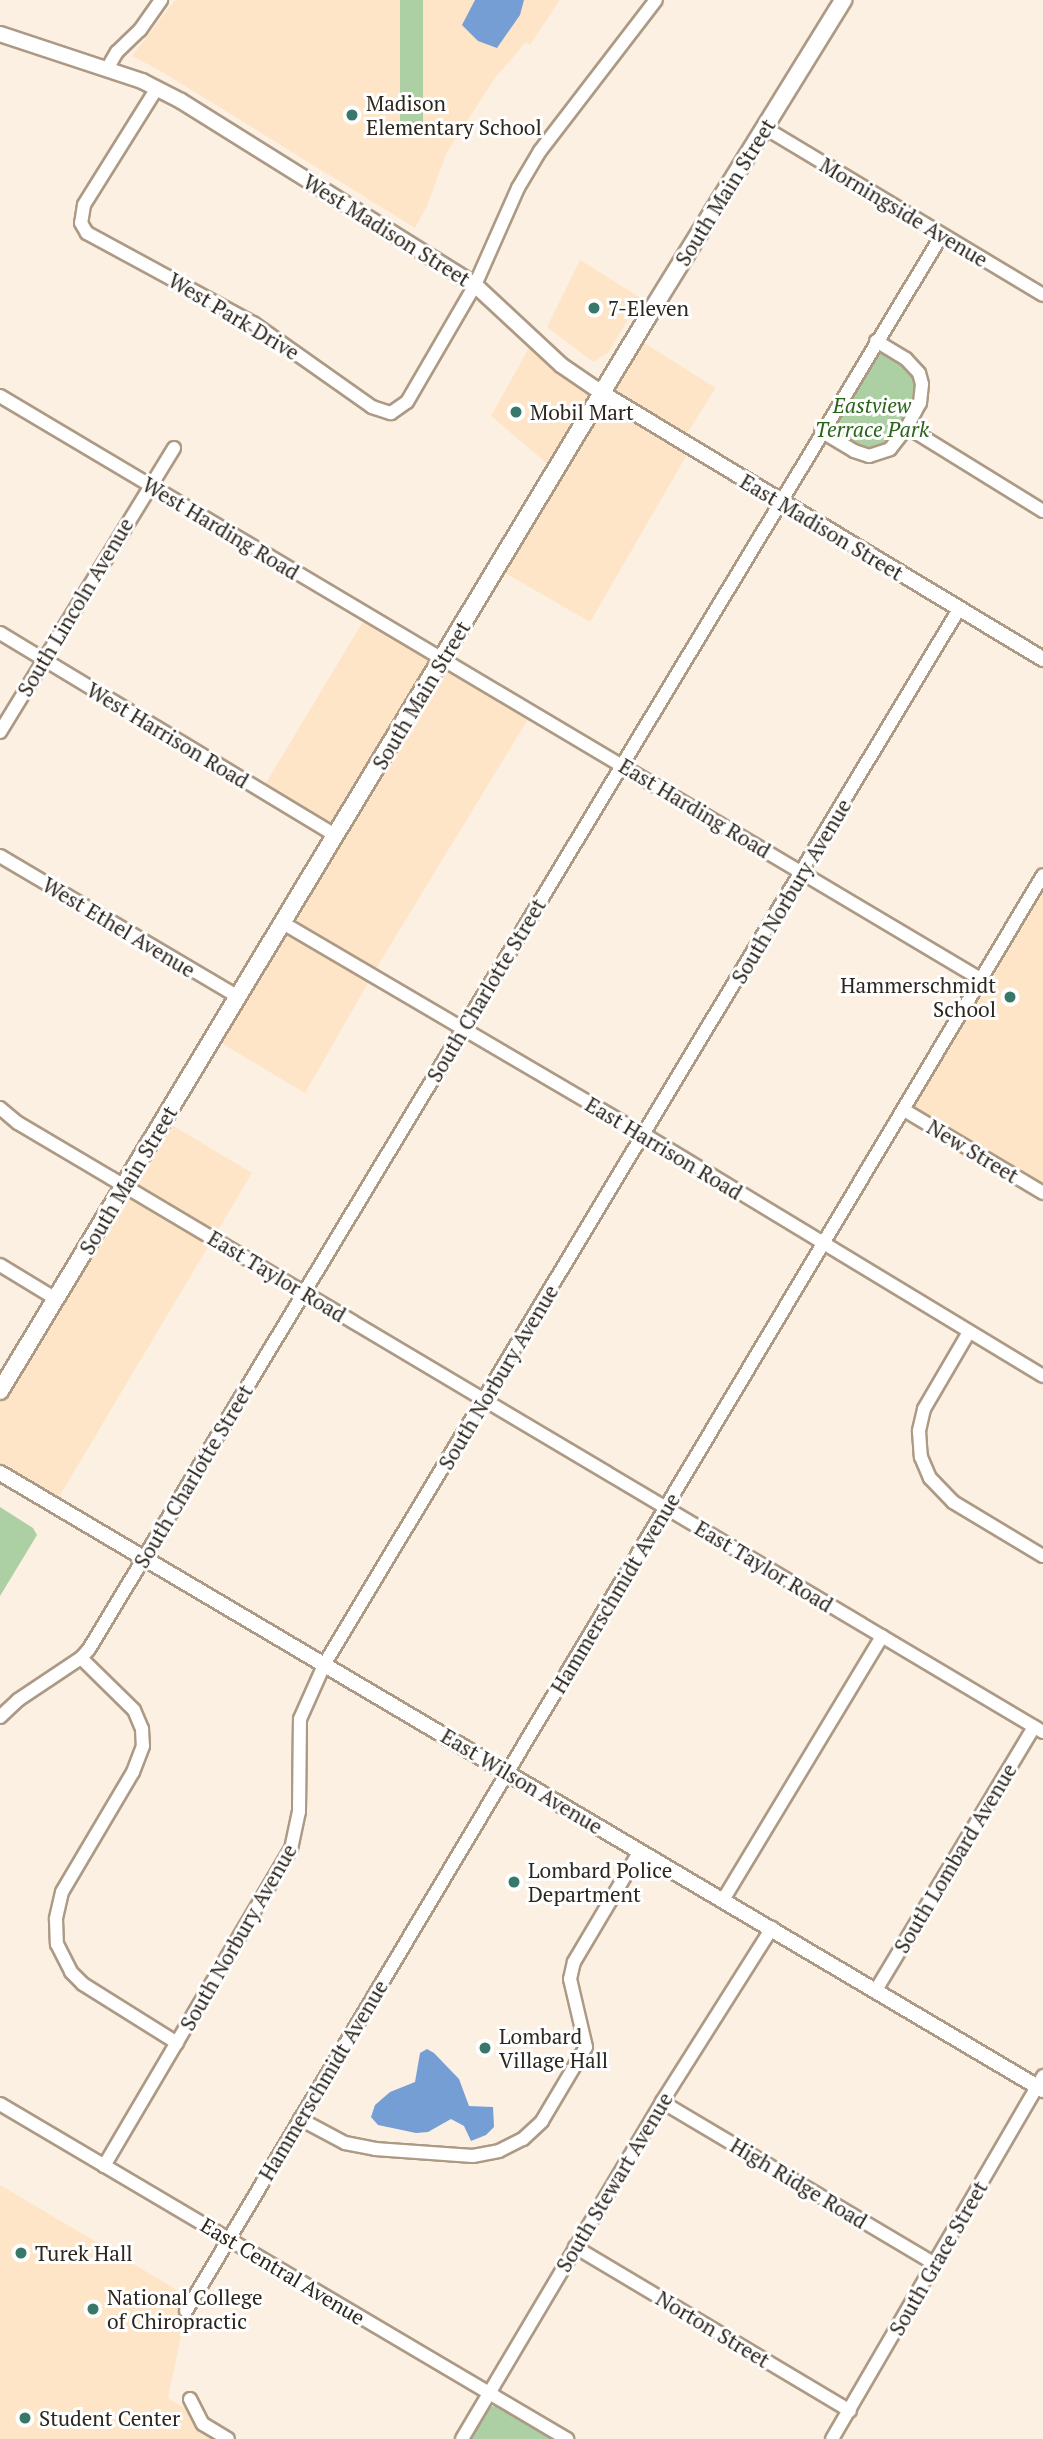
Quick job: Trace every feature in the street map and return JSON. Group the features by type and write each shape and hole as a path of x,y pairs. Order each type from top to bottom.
{"main road":[{"name":"South Main Street","path":"0,1391 602,393 844,0"}],"street":[{"path":"1,37 107,69 117,52 140,30 161,0"},
{"path":"475,285 518,188 540,151 656,0"},
{"name":"West Madison Street","path":"107,69 157,88 475,285 561,365 602,393"},
{"name":"West Park Drive","path":"157,88 84,205 82,219 90,237 213,299 292,348 372,407 391,413 407,402 475,285"},
{"name":"Morningside Avenue","path":"765,128 1043,295"},
{"name":"South Charlotte Street","path":"0,1717 18,1700 81,1658 942,235"},
{"path":"821,431 853,451 869,456 890,449 907,426 920,403 922,384 919,373 906,359 876,341"},
{"name":"East Madison Street","path":"602,393 1043,659"},
{"name":"West Harding Road","path":"0,396 443,659"},
{"path":"907,426 1043,511"},
{"name":"South Lincoln Avenue","path":"0,732 174,448"},
{"name":"South Norbury Avenue","path":"104,2166 291,1849 299,1812 300,1719 325,1663 959,609"},
{"name":"West Harrison Road","path":"0,633 336,836"},
{"name":"East Harding Road","path":"443,659 982,979"},
{"name":"West Ethel Avenue","path":"0,856 238,997"},
{"name":"Hammerschmidt Avenue","path":"186,2311 1043,875"},
{"name":"East Harrison Road","path":"283,923 645,1135 1043,1376"},
{"name":"East Taylor Road","path":"0,1108 18,1123 1038,1730"},
{"name":"New Street","path":"904,1110 1043,1193"},
{"path":"0,1265 56,1299"},
{"path":"969,1332 924,1409 919,1431 921,1457 930,1478 953,1502 1043,1556"},
{"name":"East Wilson Avenue","path":"0,1473 876,1990 1041,2084"},
{"path":"723,1900 882,1636"},
{"path":"81,1658 134,1710 142,1728 143,1746 133,1772 62,1892 56,1919 57,1944 71,1972 83,1984 177,2043"},
{"name":"South Lombard Avenue","path":"876,1990 1038,1730"},
{"path":"300,2119 345,2143 375,2149 473,2155 499,2151 523,2139 542,2121 586,2047 570,1979 574,1962 640,1851"},
{"name":"South Stewart Avenue","path":"462,2439 662,2102 772,1928"},
{"name":"South Grace Street","path":"832,2439 1041,2084"},
{"name":"High Ridge Road","path":"662,2102 936,2265"},
{"name":"East Central Avenue","path":"0,2104 566,2439"},
{"name":"Norton Street","path":"575,2247 850,2410"},
{"path":"190,2399 203,2424 228,2439"}],"shaded area":[{"name":"Madison Elementary School","path":"175,0 560,0 530,45 526,42 495,78 447,152 427,206 415,228 132,56"},
{"path":"580,260 641,298 608,353 593,362 547,327"},
{"path":"641,341 716,388 682,441 608,394"},
{"path":"531,344 592,394 550,466 491,416"},
{"path":"603,402 689,451 590,622 505,573"},
{"path":"370,610 440,652 330,836 260,793"},
{"path":"444,665 530,716 380,962 305,1093 218,1041"},
{"name":"Hammerschmidt School","path":"1043,887 1043,1186 910,1108"},
{"path":"167,1122 252,1173 56,1502 0,1468 0,1397"},
{"name":"National College of Chiropractic","path":"0,2185 189,2297 168,2398 237,2439 0,2439"}],"green space":[{"path":"400,0 423,0 423,126 400,126"},
{"name":"Eastview Terrace Park","path":"883,351 897,358 915,378 918,395 887,445 864,450 834,434 833,426 876,354"},
{"path":"0,1507 33,1528 37,1535 0,1596"},
{"path":"488,2408 502,2408 554,2439 469,2439"}],"water":[{"path":"475,0 524,0 520,15 497,48 478,41 462,25"},
{"path":"427,2049 459,2079 469,2106 493,2107 494,2127 486,2135 471,2141 464,2126 451,2119 428,2132 416,2133 378,2125 371,2117 375,2105 390,2092 415,2082 420,2053"}],"place":[{"name":"Madison Elementary School","path":"352,115"},
{"name":"7-Eleven","path":"594,308"},
{"name":"Mobil Mart","path":"516,412"},
{"name":"Hammerschmidt School","path":"1010,997"},
{"name":"Lombard Police Department","path":"514,1882"},
{"name":"Lombard Village Hall","path":"485,2048"},
{"name":"Turek Hall","path":"21,2253"},
{"name":"National College of Chiropractic","path":"93,2309"},
{"name":"Student Center","path":"25,2418"}]}
